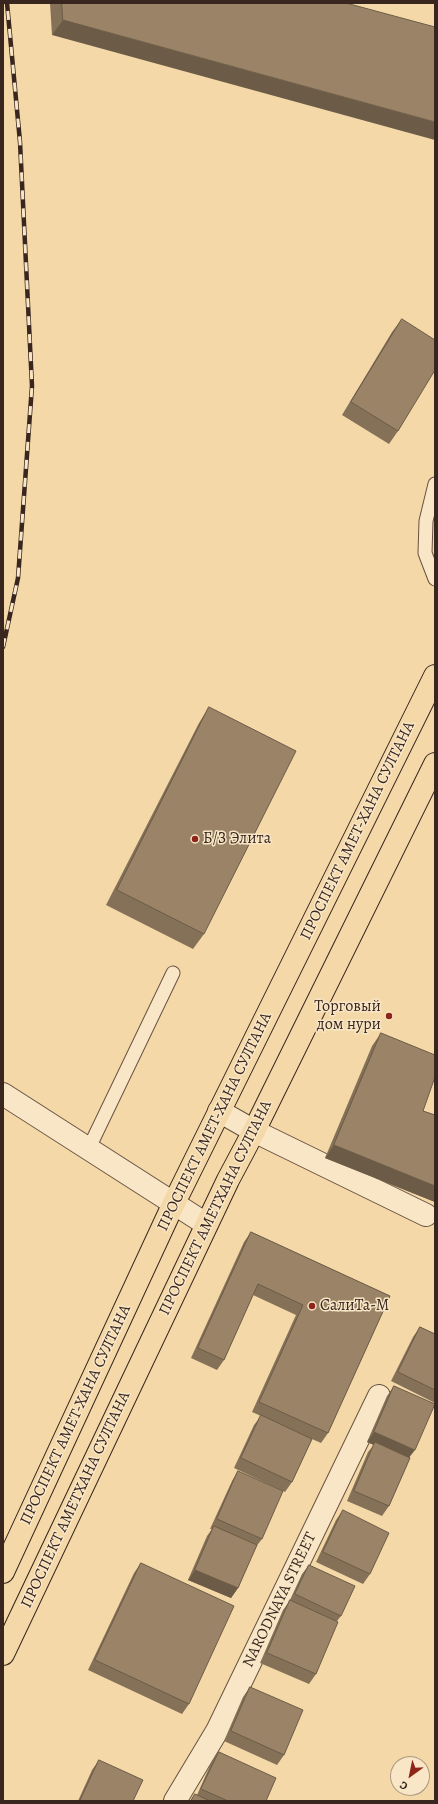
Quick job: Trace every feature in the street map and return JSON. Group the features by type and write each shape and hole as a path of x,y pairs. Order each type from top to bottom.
{"main road":[{"name":"ПРОСПЕКТ АМЕТ-ХАНА СУЛТАНА","path":"3,1572 173,1205 435,676"},
{"name":"ПРОСПЕКТ АМЕТХАНА СУЛТАНА","path":"3,1654 206,1224 254,1131 435,764"}],"street":[{"path":"3,1094 173,1205 206,1224"},
{"path":"219,1111 254,1131 426,1215"},
{"name":"NARODNAYA STREET","path":"175,1801 217,1731 379,1396"}],"lane":[{"path":"435,484 426,521 426,553 435,579"},
{"path":"88,1150 173,973"}],"building":[{"path":"62,3 346,3 435,27 435,122 63,20"},
{"path":"402,319 435,340 435,370 398,431 351,402"},
{"path":"209,707 296,751 204,934 117,890"},
{"path":"381,1033 435,1055 435,1077 423,1111 435,1115 435,1186 334,1145"},
{"path":"251,1232 390,1296 328,1433 259,1402 303,1305 258,1284 224,1360 198,1348"},
{"path":"420,1327 435,1334 435,1390 398,1372"},
{"path":"394,1386 435,1404 415,1450 374,1432"},
{"path":"261,1415 312,1439 292,1482 241,1458"},
{"path":"375,1442 410,1458 389,1506 354,1491"},
{"path":"238,1471 283,1491 262,1539 217,1519"},
{"path":"343,1510 389,1533 370,1574 323,1552"},
{"path":"214,1526 257,1545 238,1588 195,1570"},
{"path":"141,1563 234,1606 189,1704 95,1660"},
{"path":"309,1565 355,1586 341,1616 295,1594"},
{"path":"290,1600 338,1622 316,1674 267,1653"},
{"path":"250,1687 303,1710 284,1755 231,1731"},
{"path":"219,1752 276,1778 266,1801 228,1801 201,1789"},
{"path":"99,1760 143,1780 133,1801 80,1801"},
{"path":"195,1794 210,1801 191,1801"}],"railway":[{"path":"3,647 18,578 32,386 20,142 7,3"}],"place":[{"name":"Б/З Элита","path":"195,839"},
{"name":"Торговый дом нури","path":"389,1016"},
{"name":"СалиТа-М","path":"312,1306"}]}
